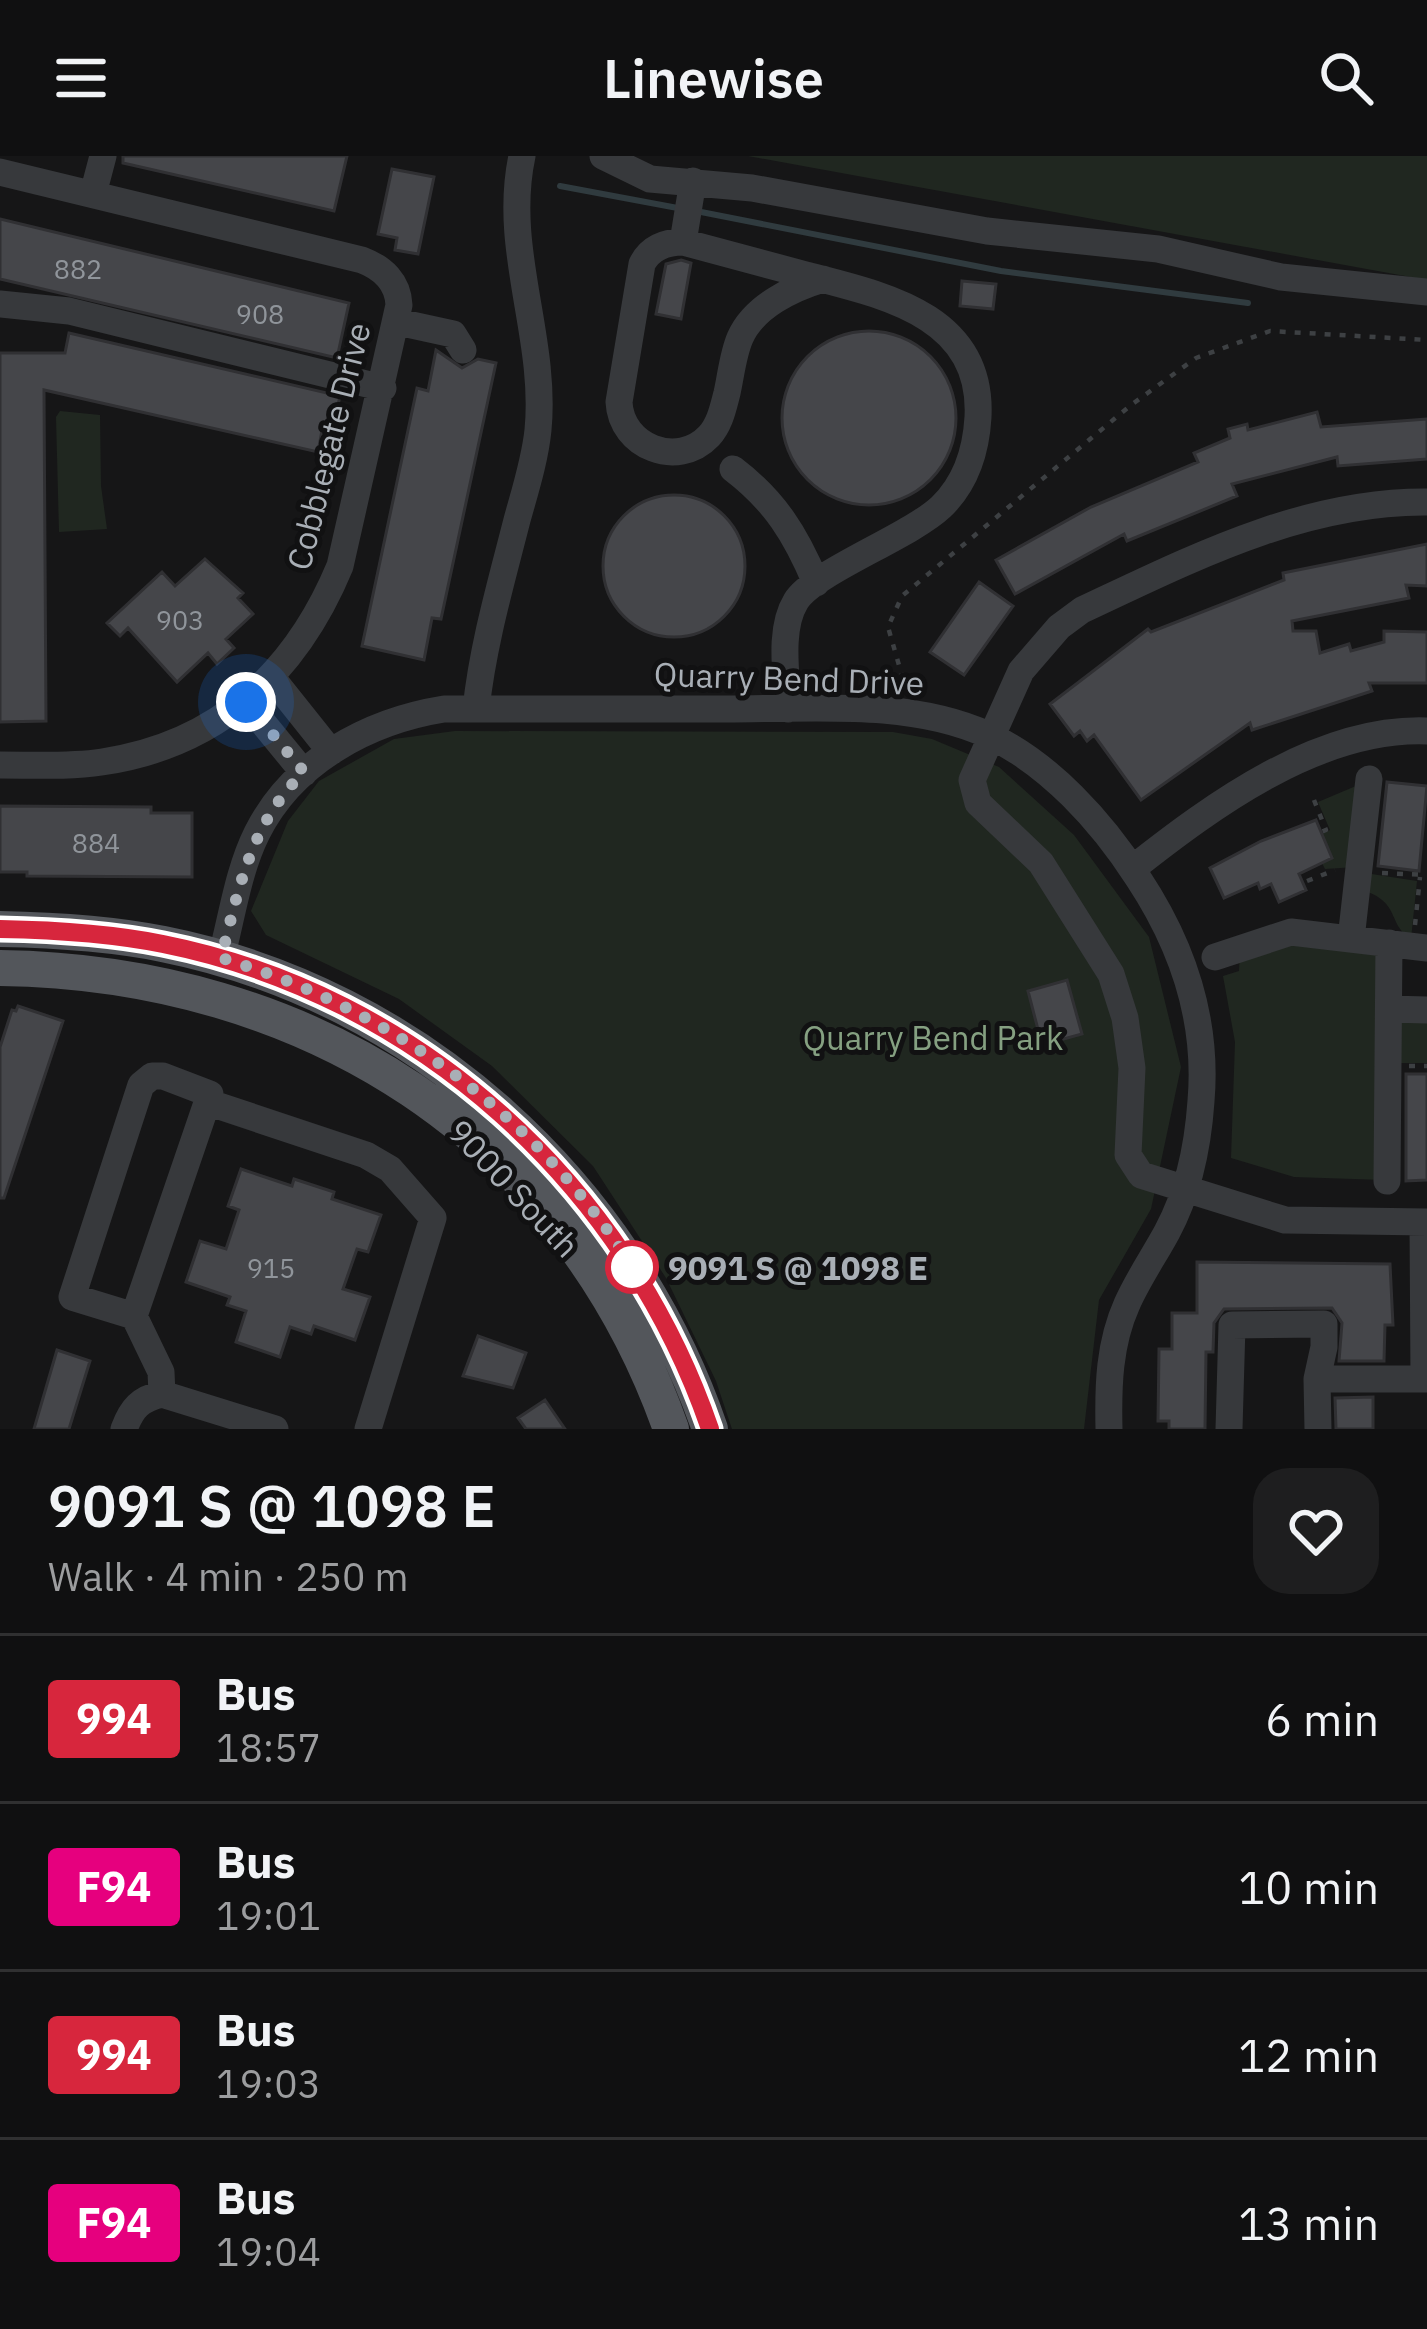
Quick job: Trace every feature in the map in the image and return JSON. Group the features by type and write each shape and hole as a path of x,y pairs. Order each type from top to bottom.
{"main road":[{"name":"9000 South","path":"0,929 127,937 221,958 310,990 381,1026 453,1073 526,1135 585,1201 632,1267 671,1334 710,1429"},
{"name":"9000 South","path":"0,968 99,972 192,990 302,1028 374,1064 442,1112 499,1162 563,1234 619,1316 671,1429"},
{"path":"619,1316 659,1359 694,1429"}],"street":[{"path":"0,172 93,194 103,156"},
{"path":"476,709 482,657 538,434 536,346 515,216 522,156"},
{"path":"603,156 650,178 688,211 823,279 904,303 937,325 962,351 972,370 979,410 969,468 949,498 926,519 816,583 795,602 789,618 788,710"},
{"path":"823,279 778,297 745,331 722,412 709,436 684,450 655,448 627,433 619,402 642,265 688,211 752,188 987,230 1158,249 1281,277 1427,292"},
{"name":"Cobblegate Drive","path":"0,765 102,763 146,753 188,736 246,702 272,678 308,631 340,566 398,322 399,296 392,281 384,271 362,260 93,194"},
{"path":"0,304 69,311 383,388"},
{"path":"398,322 453,334 463,350"},
{"path":"734,467 788,522 816,583"},
{"path":"1317,1379 1425,1379 1425,1222 1285,1220 1141,1175 1131,1164 1126,1145 1132,1068 1125,1018 1111,974 1041,863 978,803 972,780 1021,671 1059,627 1082,610 1289,522 1351,508 1427,502"},
{"path":"272,678 331,752"},
{"path":"246,702 304,772"},
{"name":"Quarry Bend Drive","path":"221,958 255,836 284,791 331,752 384,723 413,714 476,709 908,713 990,736 1044,771 1091,817 1132,869 1161,912 1183,960 1197,1009 1201,1100 1185,1186 1170,1226 1127,1303 1114,1344 1108,1429"},
{"path":"1132,869 1218,803 1252,784 1326,750 1393,733 1427,731"},
{"path":"1351,939 1369,779"},
{"path":"1215,957 1286,933 1410,946 1389,1009 1388,1181"},
{"path":"1389,1009 1427,1010"},
{"path":"134,1316 73,1297 141,1085 152,1076 163,1076 210,1094 134,1316 161,1372 154,1396"},
{"path":"207,1102 366,1155 390,1169 433,1218 368,1429"},
{"path":"1229,1429 1232,1325 1324,1324 1317,1379 1318,1429"},
{"path":"124,1429 134,1407 154,1396 275,1429"}],"path":[{"path":"903,679 888,627 902,596 1131,405 1196,358 1270,331 1427,340"},
{"path":"1314,800 1326,830 1321,832"},
{"path":"1410,946 1420,877"}],"green space":[{"path":"748,156 1427,156 1427,280"},
{"path":"60,411 100,415 107,529 59,532 56,417"},
{"name":"Quarry Bend Park","path":"455,731 893,732 932,739 999,767 1074,835 1149,937 1181,1067 1151,1209 1099,1300 1084,1429 732,1429 716,1381 666,1278 593,1166 492,1066 399,999 266,935 251,911 288,821 319,781 394,739"},
{"path":"1363,783 1356,867 1325,869 1322,863 1332,857 1322,834 1330,830 1318,802"},
{"path":"1365,873 1417,881 1411,939 1382,900 1359,889"},
{"path":"1282,936 1385,945 1384,1180 1294,1177 1231,1158 1235,1042 1223,976 1239,971 1240,951"},
{"path":"1395,1011 1427,1012 1427,1063 1396,1063"}],"building":[{"path":"123,156 347,156 334,211 123,163"},
{"path":"392,169 434,177 418,254 395,250 397,238 378,234"},
{"path":"0,219 349,303 337,358 0,279"},
{"path":"691,263 681,319 656,314 666,264"},
{"path":"962,281 996,284 993,309 960,306"},
{"path":"869,331 902,338 930,357 949,385 956,418 949,451 930,479 902,498 869,505 836,498 808,479 789,451 782,418 789,385 808,357 836,338"},
{"path":"69,333 340,396 333,427 323,425 318,452 44,390 46,721 0,722 0,353 65,353"},
{"path":"436,350 462,368 478,359 496,363 441,619 432,618 424,660 362,646 417,388 428,391"},
{"path":"1317,412 1321,427 1427,419 1427,459 1338,466 1337,457 1232,484 1237,496 1127,541 1124,534 1015,594 996,560 1091,507 1198,462 1194,453 1230,438 1228,429 1247,424 1248,430"},
{"path":"674,495 701,501 724,516 739,539 745,566 739,593 724,616 701,631 674,637 647,631 624,616 609,593 603,566 609,539 624,516 647,501"},
{"path":"1427,544 1427,586 1406,585 1409,598 1292,621 1293,631 1316,631 1320,653 1349,644 1351,651 1384,642 1384,631 1427,632 1427,683 1369,683 1372,691 1252,730 1250,723 1141,800 1094,735 1087,741 1080,731 1074,736 1050,704 1148,629 1151,632 1284,580 1283,573"},
{"path":"205,559 243,593 238,598 253,614 226,639 234,648 217,664 208,653 177,682 128,628 120,636 107,623 162,572 175,586"},
{"path":"979,582 1013,606 964,675 930,652"},
{"path":"1387,782 1427,786 1419,871 1378,866"},
{"path":"0,806 151,807 151,813 192,813 192,877 0,872"},
{"path":"1316,820 1332,858 1299,874 1306,890 1279,902 1271,884 1260,889 1258,883 1224,898 1210,868"},
{"path":"1067,980 1082,1034 1042,1045 1028,991"},
{"path":"18,1006 63,1021 4,1198 0,1198 0,1047 12,1010"},
{"path":"1406,1074 1427,1074 1427,1180 1406,1181"},
{"path":"241,1169 292,1186 294,1179 334,1192 332,1199 381,1215 368,1252 357,1249 343,1289 370,1297 355,1340 314,1326 311,1334 290,1327 280,1357 236,1342 246,1311 227,1305 230,1297 186,1282 200,1241 226,1249 239,1210 228,1206"},
{"path":"1197,1262 1390,1264 1393,1325 1385,1325 1384,1361 1339,1361 1342,1323 1332,1308 1224,1309 1214,1323 1213,1352 1206,1352 1205,1429 1169,1429 1169,1421 1158,1421 1159,1349 1172,1349 1172,1313 1197,1313"},
{"path":"478,1336 526,1353 513,1388 463,1376"},
{"path":"57,1350 90,1361 69,1429 34,1429"},
{"path":"1373,1397 1373,1429 1336,1429 1335,1398"},
{"path":"545,1400 565,1429 526,1429 518,1418"}],"waterway":[{"path":"560,186 683,209"},
{"path":"696,211 1001,271 1248,303"}],"bus line":[{"name":"994","path":"0,929 127,937 201,952 310,990 434,1060 526,1135 610,1233 671,1334 710,1429"}],"place":[{"name":"9091 S @ 1098 E","path":"632,1267"}],"route":[{"path":"246,702 304,772 284,791 255,836 221,958 346,1007 453,1073 559,1169 632,1267"}]}
